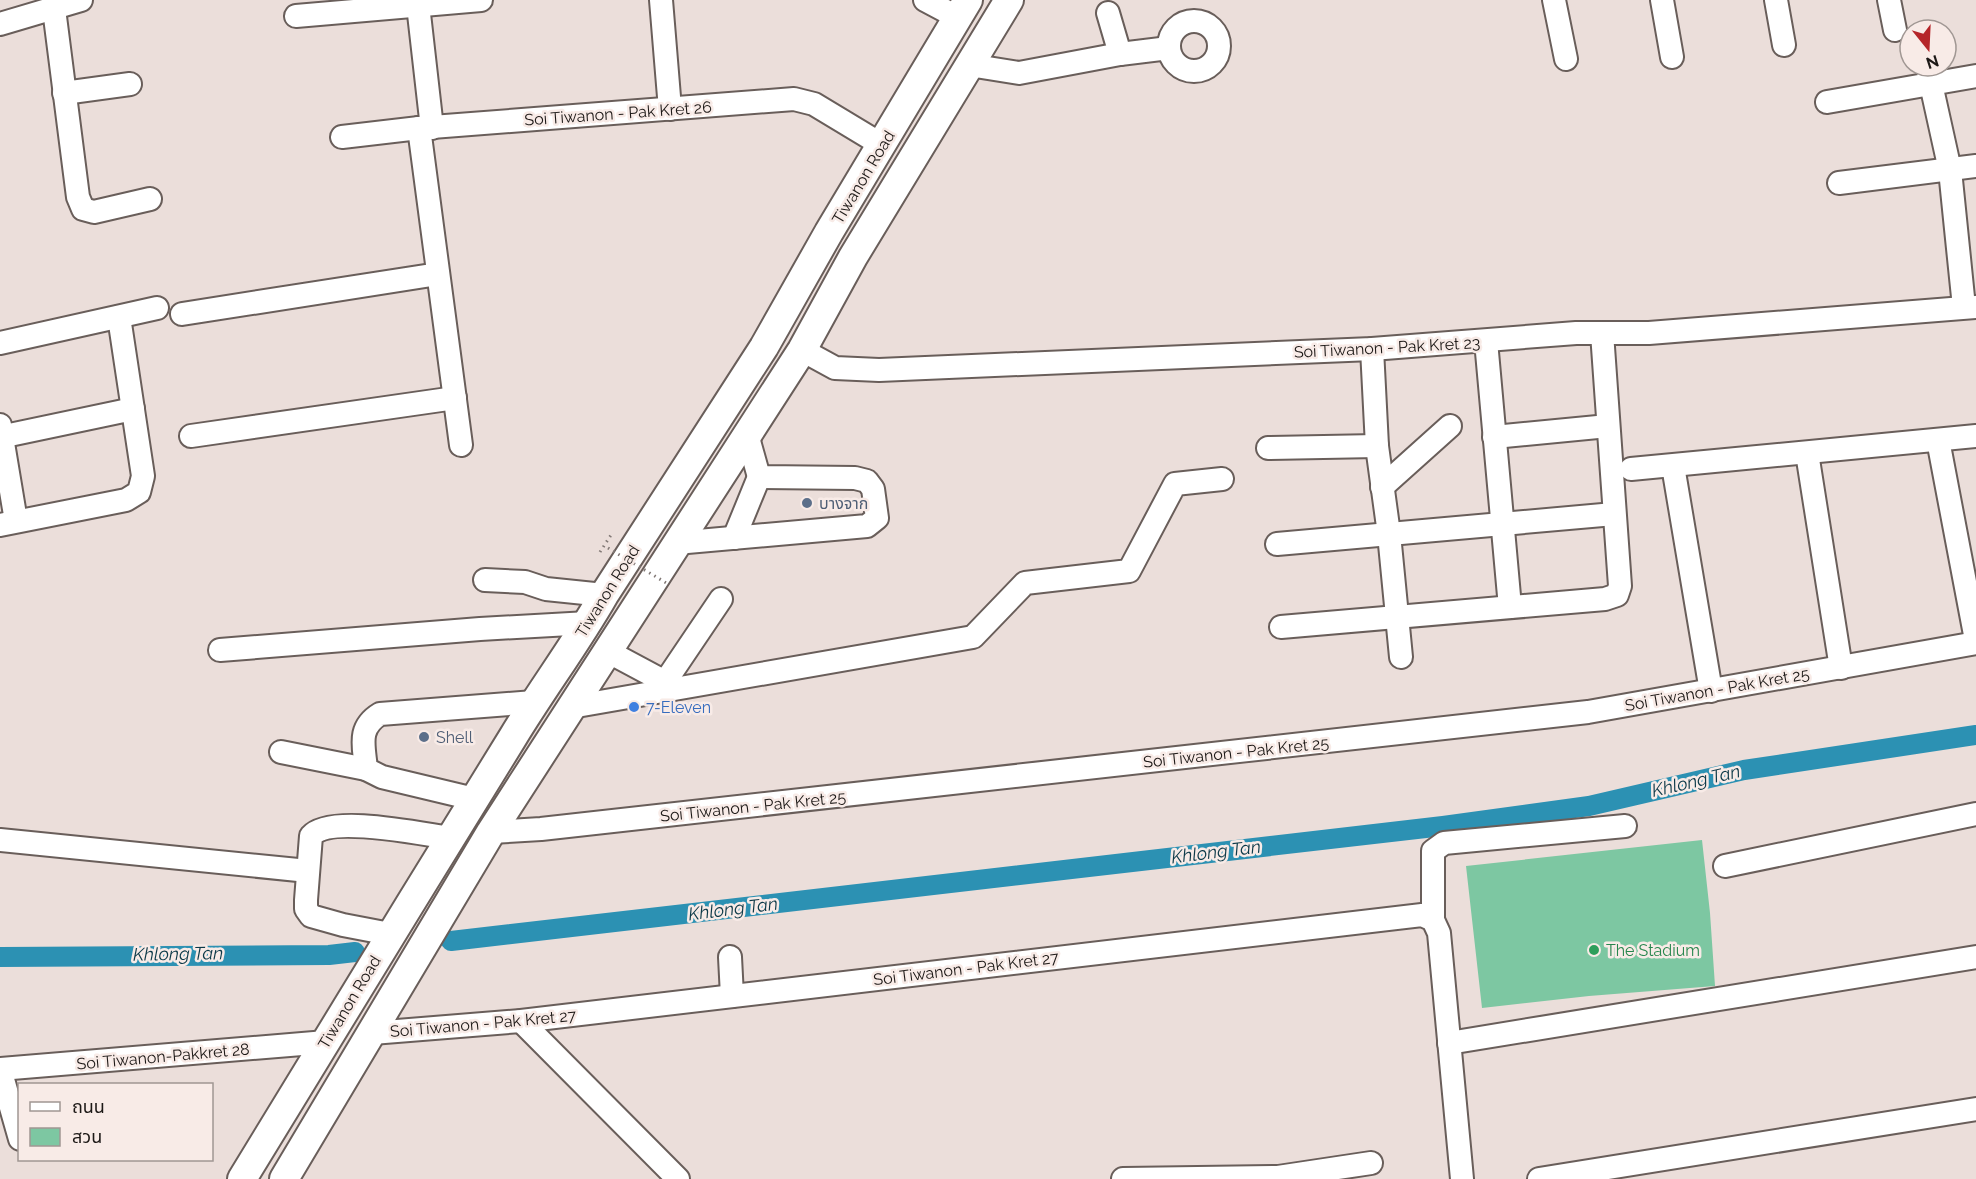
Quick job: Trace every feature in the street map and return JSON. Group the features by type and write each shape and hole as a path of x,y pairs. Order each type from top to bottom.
{"main road":[{"name":"Tiwanon Road","path":"284,1179 491,832 802,350 852,257 1008,0"},
{"name":"Tiwanon Road","path":"243,1179 390,934 534,702 588,623 764,347 829,232 963,9"}],"street":[{"path":"0,24 81,0"},
{"path":"296,16 481,0"},
{"path":"661,0 670,108"},
{"path":"925,0 963,9"},
{"path":"1554,0 1566,59"},
{"path":"1662,0 1672,57"},
{"path":"1776,0 1785,45"},
{"path":"1889,0 1895,30"},
{"path":"418,5 425,128 438,274 461,446"},
{"path":"54,9 78,197 83,209 94,212 150,199"},
{"path":"1108,13 1120,54"},
{"path":"969,65 1019,73 1120,54 1168,48"},
{"path":"1958,76 1976,76"},
{"path":"1827,102 1917,78"},
{"path":"1929,78 1950,170 1970,307"},
{"path":"64,93 130,84"},
{"name":"Soi Tiwanon - Pak Kret 26","path":"342,136 794,99 814,104 882,146"},
{"path":"1839,183 1976,166"},
{"path":"182,314 438,274"},
{"name":"Soi Tiwanon - Pak Kret 23","path":"802,350 835,368 879,370 1372,349 1576,333 1649,333 1970,307"},
{"path":"0,343 157,308"},
{"path":"119,317 133,409 143,476 139,492 126,500 8,523 1,433 133,409"},
{"path":"1281,627 1605,599 1617,595 1620,586 1602,333"},
{"path":"1486,341 1510,607"},
{"path":"1372,349 1377,446 1389,534 1401,657"},
{"path":"191,436 455,398"},
{"path":"1382,487 1450,426"},
{"path":"1494,438 1608,426"},
{"path":"735,538 759,477 747,434"},
{"path":"1631,469 1976,436"},
{"path":"1938,440 1976,642"},
{"path":"1268,448 1377,446"},
{"path":"1807,453 1841,668"},
{"path":"1673,466 1711,690"},
{"path":"676,543 867,526 876,518 873,489 867,481 855,478 759,477"},
{"path":"571,707 973,637 1025,583 1129,571 1175,484 1222,478"},
{"path":"1277,544 1614,514"},
{"path":"485,580 525,582 546,589 604,595"},
{"path":"607,651 665,682 721,599"},
{"path":"220,650 480,629 588,623"},
{"name":"Soi Tiwanon - Pak Kret 25","path":"491,832 541,830 1588,712 1976,642"},
{"path":"366,769 363,731 370,719 380,714 534,702"},
{"path":"281,752 366,769 382,777 474,799"},
{"path":"1725,866 1976,814"},
{"path":"390,934 311,916 306,909 311,836 316,831 340,825 450,838"},
{"path":"1462,1179 1439,933 1433,920 1433,851 1444,843 1625,826"},
{"path":"0,840 308,871"},
{"name":"Soi Tiwanon - Pak Kret 27","path":"372,1033 521,1021 1422,915 1433,920"},
{"path":"730,957 732,996"},
{"path":"1449,1044 1976,957"},
{"path":"521,1021 678,1179"},
{"name":"Soi Tiwanon-Pakkret 28","path":"0,1069 41,1075 326,1042"},
{"path":"0,1069 18,1132"},
{"path":"1539,1179 1976,1109"},
{"path":"1123,1179 1278,1177 1371,1162"}],"path":[{"path":"608,548 668,584"}],"green space":[{"name":"The Stadium","path":"1702,840 1715,986 1589,996 1482,1008 1466,866"}],"waterway":[{"name":"Khlong Tan","path":"451,941 1443,826 1589,806 1744,770 1976,735"},
{"name":"Khlong Tan","path":"0,957 329,955 355,952"}],"place":[{"name":"บางจาก","path":"807,503"},
{"name":"7-Eleven","path":"634,707"},
{"name":"Shell","path":"424,737"},
{"name":"The Stadium","path":"1594,950"}]}
